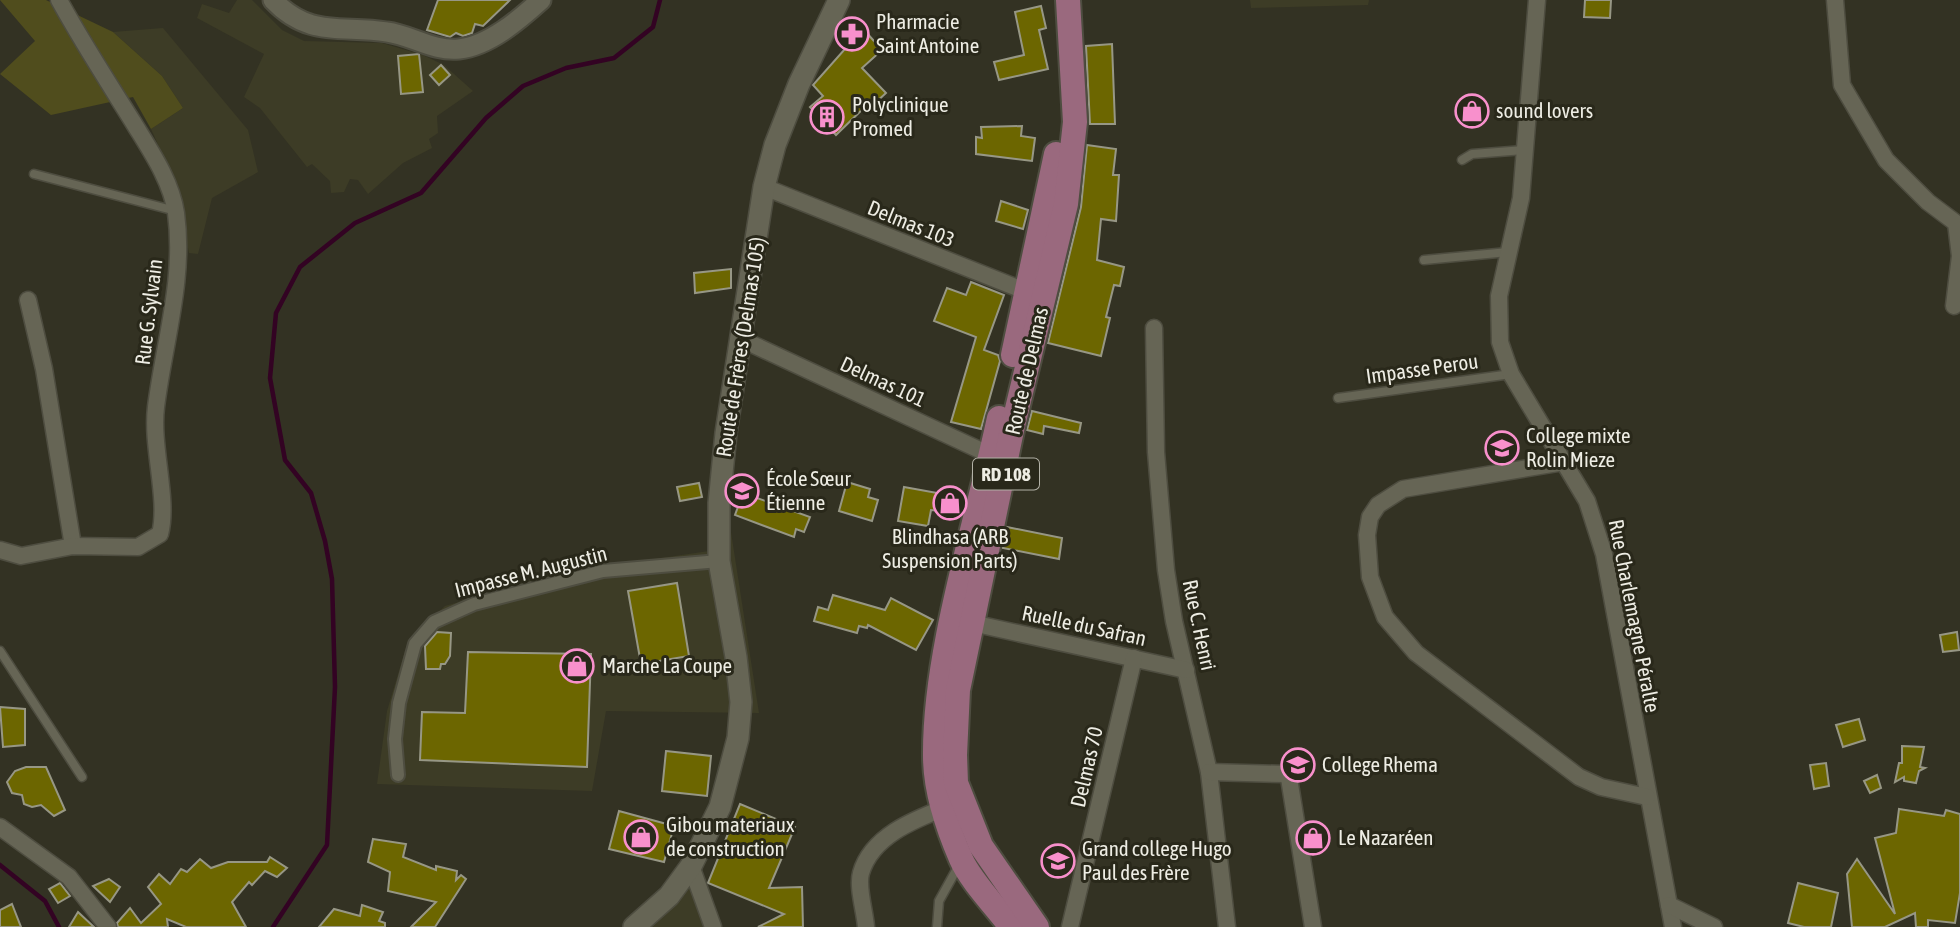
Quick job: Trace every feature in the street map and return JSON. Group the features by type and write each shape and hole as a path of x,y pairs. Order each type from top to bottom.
{"main road":[{"name":"Route de Frères (Delmas 105)","path":"634,927 669,896 691,866 720,807 738,738 741,702 719,561 719,503 726,433 764,187 787,115 839,0"},
{"name":"Route de Delmas","path":"1011,927 971,854 935,757 940,691 999,459 1035,295 1060,117 1055,0"},
{"name":"Route de Delmas","path":"1035,295 1066,204 1075,122 1068,0"},
{"name":"Route de Delmas","path":"953,804 958,690 999,459"},
{"name":"Route de Delmas","path":"971,854 1037,927"}],"street":[{"name":"Rue G. Sylvain","path":"59,0 160,166 176,211 178,271 174,310 156,408 156,460 163,521 160,534 138,547 73,546"},
{"path":"273,0 295,19 309,26 388,32 431,45 458,49 483,42 541,0"},
{"name":"Rue Charlemagne Péralte","path":"1537,0 1519,213 1508,252 1498,321 1500,342 1510,374 1587,502 1604,554 1673,927"},
{"path":"1835,0 1842,85 1886,160 1928,202 1956,223 1960,257 1954,306"},
{"name":"Delmas 103","path":"764,187 1035,295"},
{"path":"0,550 21,556 73,546 44,369 27,300"},
{"name":"Rue C. Henri","path":"1154,328 1156,452 1166,570 1209,772 1227,927"},
{"name":"Delmas 101","path":"741,339 999,459"},
{"path":"1564,462 1403,489 1389,495 1370,517 1367,556 1370,577 1385,617 1398,636 1416,653 1579,777 1601,787 1647,797"},
{"name":"Impasse M. Augustin","path":"398,775 395,739 399,703 415,644 434,622 474,604 603,571 719,561"},
{"name":"Ruelle du Safran","path":"972,623 1186,670"},
{"name":"Delmas 70","path":"1070,927 1134,659"},
{"path":"1209,772 1284,774 1289,778 1312,927"},
{"path":"866,927 861,874 874,849 906,823 953,804"},
{"path":"0,827 69,877 108,927"},
{"path":"691,866 713,927"},
{"path":"1669,905 1714,927"}],"lane":[{"path":"1462,160 1472,154 1524,150"},
{"path":"34,174 176,211"},
{"path":"1424,260 1508,252"},
{"name":"Impasse Perou","path":"1338,398 1510,374"},
{"path":"0,651 82,777"},
{"path":"937,927 939,901 971,854"}],"shaded area":[{"path":"0,0 46,0 113,32 162,76 183,108 151,129 133,97 51,115 0,74 35,41"},
{"path":"237,0 252,0 282,30 304,41 382,43 423,55 444,65 473,91 437,116 438,133 429,139 432,148 403,163 368,194 358,180 350,179 344,192 331,193 330,181 312,164 307,167 260,108 244,97 264,54 197,18 202,4 229,13"},
{"path":"1250,0 1369,0 1368,5 1251,8"},
{"path":"163,28 248,130 258,172 212,198 198,254 189,253 173,178 151,129 183,108 162,76 113,32"},
{"name":"Marche La Coupe","path":"709,529 731,532 759,713 606,711 592,791 377,784 387,711 408,641 445,606 559,573 709,551"},
{"path":"692,886 708,927 648,927"}],"building":[{"path":"438,0 510,0 483,26 475,24 472,33 463,36 456,33 450,37 427,30"},
{"path":"1585,0 1611,0 1610,18 1584,17"},
{"path":"1041,6 1046,28 1039,30 1048,69 999,80 994,62 1024,55 1015,12"},
{"path":"857,22 882,50 862,68 886,93 874,104 871,101 836,135 810,107 823,96 813,85 845,49 837,40"},
{"path":"1112,44 1115,124 1090,124 1086,46"},
{"path":"419,54 423,92 401,94 398,56"},
{"path":"441,65 450,75 439,85 430,75"},
{"path":"1022,126 1021,136 1035,138 1032,161 976,154 976,137 982,138 981,127"},
{"path":"1087,145 1116,149 1113,175 1119,175 1116,221 1101,219 1097,260 1124,267 1120,286 1114,285 1106,317 1110,318 1101,356 1048,343 1081,207"},
{"path":"1001,201 1028,210 1023,229 996,221"},
{"path":"731,269 731,288 695,293 694,273"},
{"path":"971,282 1004,295 984,350 998,355 1000,361 981,429 951,422 976,337 934,321 947,288 966,295"},
{"path":"1032,411 1081,423 1079,433 1044,426 1043,434 1027,430"},
{"path":"847,482 870,489 868,497 878,500 872,521 839,511"},
{"path":"699,483 702,497 680,501 677,487"},
{"path":"904,487 965,498 961,513 931,510 928,526 898,521"},
{"path":"743,493 810,517 804,532 796,529 794,537 735,515"},
{"path":"1007,527 1062,538 1059,559 1003,548"},
{"path":"677,583 689,656 641,664 628,591"},
{"path":"833,595 885,610 891,598 933,620 916,650 868,625 867,628 859,626 857,633 814,621 818,607 828,610"},
{"path":"437,632 451,633 450,656 445,664 441,664 440,669 426,669 425,646"},
{"path":"1957,632 1959,650 1943,652 1940,635"},
{"path":"468,652 591,654 587,767 420,760 422,712 465,713"},
{"path":"0,707 25,709 25,745 3,747"},
{"path":"1859,719 1865,740 1843,747 1836,725"},
{"path":"1902,746 1924,747 1920,767 1925,768 1919,771 1916,783 1904,781 1904,777 1895,782 1899,763 1902,763"},
{"path":"666,751 711,756 707,796 662,791"},
{"path":"1826,763 1829,786 1814,789 1810,765"},
{"path":"26,767 46,767 65,810 54,816 41,805 32,807 24,804 22,795 12,793 7,782 15,771"},
{"path":"1877,775 1881,788 1870,793 1864,781"},
{"path":"740,804 795,827 769,888 802,887 803,927 758,927 784,914 708,883"},
{"path":"1899,809 1944,816 1946,810 1960,814 1960,893 1955,923 1928,920 1928,927 1916,927 1915,913 1885,927 1852,927 1847,874 1857,859 1895,914 1875,838 1896,833"},
{"name":"Gibou materiaux de construction","path":"619,811 674,826 664,862 609,849"},
{"path":"373,839 406,844 403,857 436,870 436,866 457,871 456,880 461,875 466,879 435,927 411,927 436,902 388,891 390,872 368,862"},
{"path":"270,857 287,868 277,877 265,871 252,885 249,882 232,902 246,927 186,927 167,919 168,927 118,927 117,923 130,908 141,923 161,904 148,887 159,874 170,884 181,869 187,872 200,859 211,868 228,862 267,862"},
{"path":"109,879 120,887 110,902 93,886"},
{"path":"60,883 70,896 58,903 49,889"},
{"path":"1798,883 1838,893 1831,927 1804,927 1788,923"},
{"path":"12,904 21,927 0,927 0,910"},
{"path":"362,905 383,912 379,921 385,923 385,927 319,927 334,909 360,916"},
{"path":"78,912 94,927 69,927"}],"waterway":[{"path":"273,927 327,845 335,687 332,579 325,541 311,493 285,460 270,378 276,313 300,267 355,223 421,193 486,118 523,86 566,68 614,58 653,27 660,0"},
{"path":"0,865 45,901 59,927"}],"place":[{"name":"Pharmacie Saint Antoine","path":"852,34"},
{"name":"sound lovers","path":"1472,111"},
{"name":"Polyclinique Promed","path":"827,117"},
{"name":"College mixte Rolin Mieze","path":"1502,448"},
{"name":"École Sœur Étienne","path":"742,491"},
{"name":"Blindhasa (ARB Suspension Parts)","path":"950,503"},
{"name":"Marche La Coupe","path":"577,666"},
{"name":"College Rhema","path":"1298,765"},
{"name":"Gibou materiaux de construction","path":"641,837"},
{"name":"Le Nazaréen","path":"1313,838"},
{"name":"Grand college Hugo Paul des Frère","path":"1058,861"}]}
